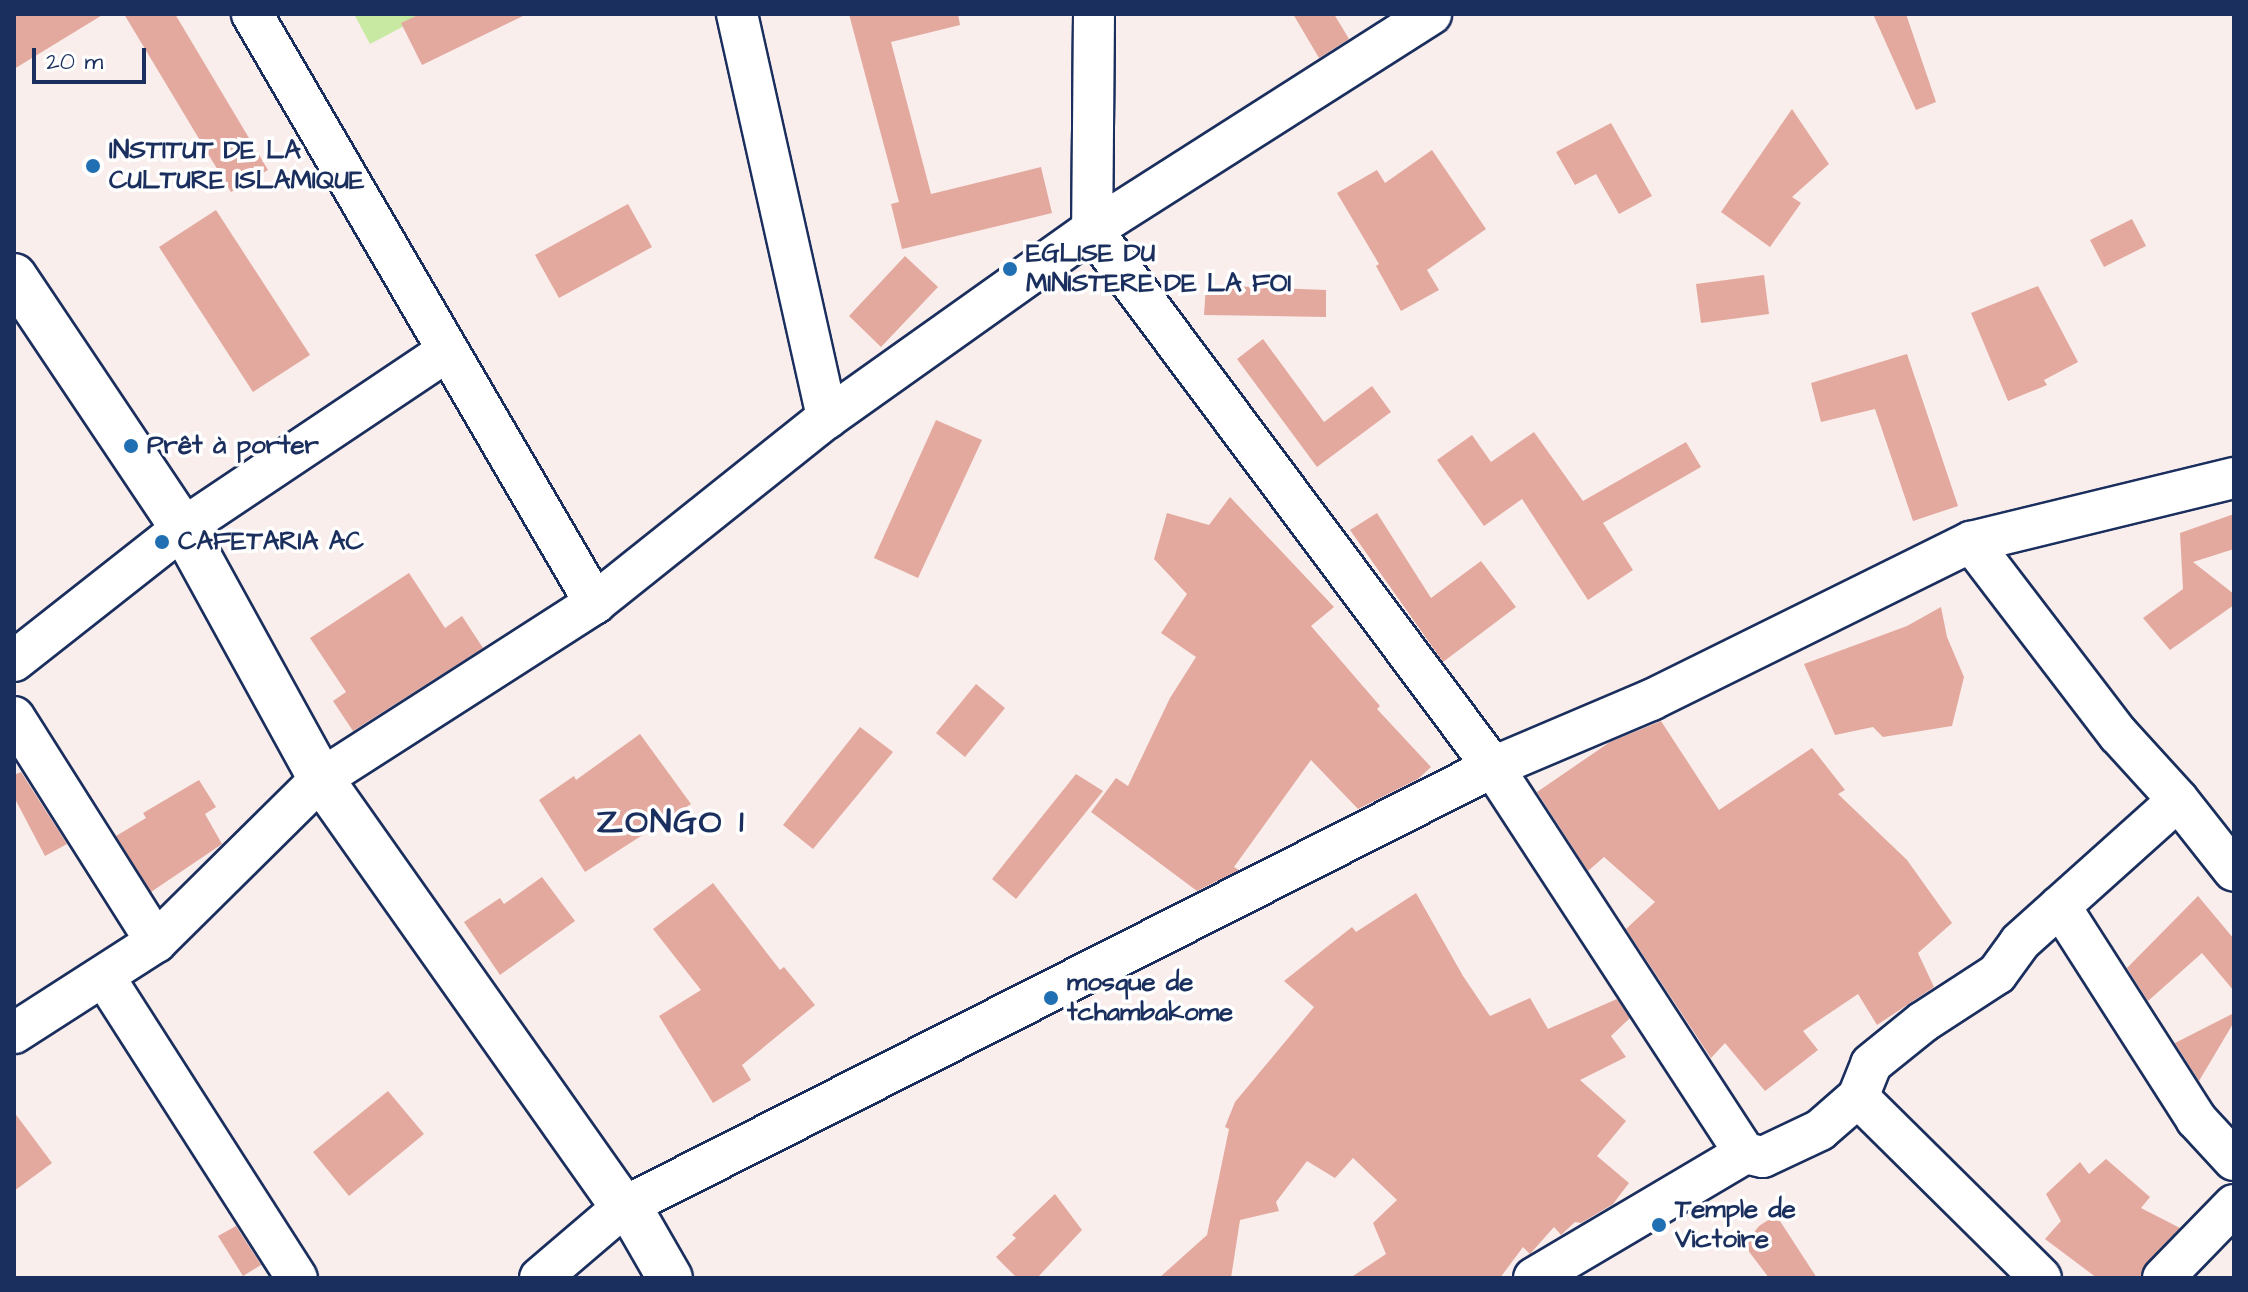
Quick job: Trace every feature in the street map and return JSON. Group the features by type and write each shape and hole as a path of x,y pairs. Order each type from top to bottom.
{"street":[{"path":"252,14 446,352 595,603"},
{"path":"737,14 827,418"},
{"path":"1094,14 1092,230 1493,767 1745,1153"},
{"path":"14,1033 105,978 156,942 321,779 595,603 827,418 1092,230 1431,14"},
{"path":"14,276 183,528 321,779 625,1206 670,1278"},
{"path":"14,661 183,528 446,352"},
{"path":"540,1278 625,1206 1493,767 1651,700 1971,542 2234,478"},
{"path":"1971,542 2118,734 2178,800 2234,871"},
{"path":"14,717 156,942"},
{"path":"1534,1278 1745,1153 1763,1157 1820,1130 1858,1097 1871,1064 1923,1022 1997,974 2020,942 2178,800"},
{"path":"2060,906 2196,1119 2234,1160"},
{"path":"105,978 297,1278"},
{"path":"1858,1097 2041,1278"},
{"path":"2163,1278 2234,1205"}],"green space":[{"path":"354,14 427,14 370,44"}],"building":[{"path":"14,14 104,14 14,69"},
{"path":"124,14 175,14 268,170 231,192"},
{"path":"420,14 527,14 422,65 401,23"},
{"path":"849,14 958,14 960,25 891,42 931,194 1041,167 1052,213 902,249 891,204 899,202"},
{"path":"1293,14 1334,14 1349,39 1319,58"},
{"path":"1873,14 1906,14 1936,102 1916,110"},
{"path":"1792,109 1829,164 1792,197 1801,203 1770,247 1721,212"},
{"path":"1611,123 1652,196 1619,214 1596,174 1575,185 1556,152"},
{"path":"1432,150 1486,229 1427,270 1439,290 1401,311 1376,266 1379,264 1337,193 1377,170 1385,183"},
{"path":"628,204 652,247 559,298 535,255"},
{"path":"216,210 310,355 253,392 159,247"},
{"path":"2132,219 2146,246 2104,267 2090,240"},
{"path":"905,256 938,287 881,347 849,316"},
{"path":"1764,275 1769,314 1701,323 1696,284"},
{"path":"1206,285 1326,290 1326,317 1204,315"},
{"path":"2038,286 2078,362 2044,380 2047,385 2008,401 1971,313"},
{"path":"1263,339 1324,422 1372,386 1391,412 1317,467 1237,359"},
{"path":"1907,354 1958,506 1913,521 1875,409 1821,422 1811,383"},
{"path":"936,420 982,440 918,578 874,558"},
{"path":"1534,432 1583,501 1686,442 1701,467 1603,523 1633,570 1588,600 1522,499 1484,526 1437,460 1472,435 1491,462"},
{"path":"1230,497 1334,607 1311,626 1380,706 1377,709 1431,767 1418,779 1358,809 1311,760 1234,867 1239,870 1197,891 1091,812 1116,778 1128,786 1170,698 1196,657 1161,633 1187,594 1154,559 1167,513 1209,525"},
{"path":"1377,513 1431,598 1481,561 1516,607 1443,662 1350,530"},
{"path":"2234,514 2234,549 2193,562 2234,594 2234,605 2170,650 2143,618 2183,589 2180,533"},
{"path":"409,573 445,628 462,616 483,648 353,731 333,701 346,692 310,638"},
{"path":"1941,607 1947,637 1964,677 1952,726 1883,737 1873,727 1835,735 1804,664 1907,626"},
{"path":"976,684 1005,708 965,757 936,733"},
{"path":"1661,721 1719,810 1812,748 1845,790 1838,794 1907,860 1952,923 1918,953 1934,987 1877,1025 1858,994 1803,1031 1818,1050 1765,1091 1725,1043 1711,1058 1626,929 1655,902 1604,857 1588,871 1537,792 1610,742"},
{"path":"860,727 893,752 813,849 783,825"},
{"path":"640,734 691,804 585,872 539,800 574,776 576,780"},
{"path":"21,772 67,844 45,856 14,797 14,775"},
{"path":"1076,774 1103,791 1016,899 992,879"},
{"path":"199,780 216,807 205,814 222,844 151,892 116,836 146,818 143,813"},
{"path":"542,877 575,921 500,975 464,922 500,898 504,904"},
{"path":"713,883 780,970 784,967 815,1005 742,1065 751,1080 713,1103 659,1016 701,990 653,929"},
{"path":"1416,893 1463,976 1490,1016 1530,998 1548,1029 1617,999 1630,1018 1611,1036 1626,1057 1580,1080 1626,1121 1597,1156 1629,1183 1613,1204 1581,1223 1575,1222 1561,1235 1554,1227 1530,1254 1523,1247 1500,1278 1350,1278 1386,1254 1373,1223 1397,1200 1353,1158 1335,1178 1307,1161 1276,1202 1279,1211 1240,1220 1231,1278 1159,1278 1207,1235 1229,1129 1225,1127 1235,1102 1314,1007 1284,981 1352,927 1356,932"},
{"path":"2198,896 2234,939 2234,991 2202,953 2148,1001 2127,968"},
{"path":"2234,1013 2234,1022 2199,1081 2175,1043"},
{"path":"388,1091 424,1134 349,1196 313,1152"},
{"path":"14,1112 52,1163 14,1191"},
{"path":"2106,1159 2150,1197 2141,1208 2180,1228 2147,1262 2141,1278 2097,1278 2045,1239 2061,1221 2046,1194 2080,1162 2089,1174"},
{"path":"1055,1194 1082,1230 1037,1278 1017,1278 996,1257 1016,1238 1012,1235"},
{"path":"1776,1215 1817,1278 1769,1278 1744,1245 1759,1226"},
{"path":"236,1226 261,1265 243,1276 218,1236"}],"place":[{"name":"INSTITUT DE LA CULTURE ISLAMIQUE","path":"93,166"},
{"name":"EGLISE DU MINISTERE DE LA FOI","path":"1010,269"},
{"name":"Prêt à porter","path":"131,446"},
{"name":"CAFETARIA AC","path":"162,542"},
{"name":"mosque de tchambakome","path":"1051,998"},
{"name":"Temple de Victoire","path":"1659,1225"}],"district":[{"name":"ZONGO 1","path":"671,823"}]}
